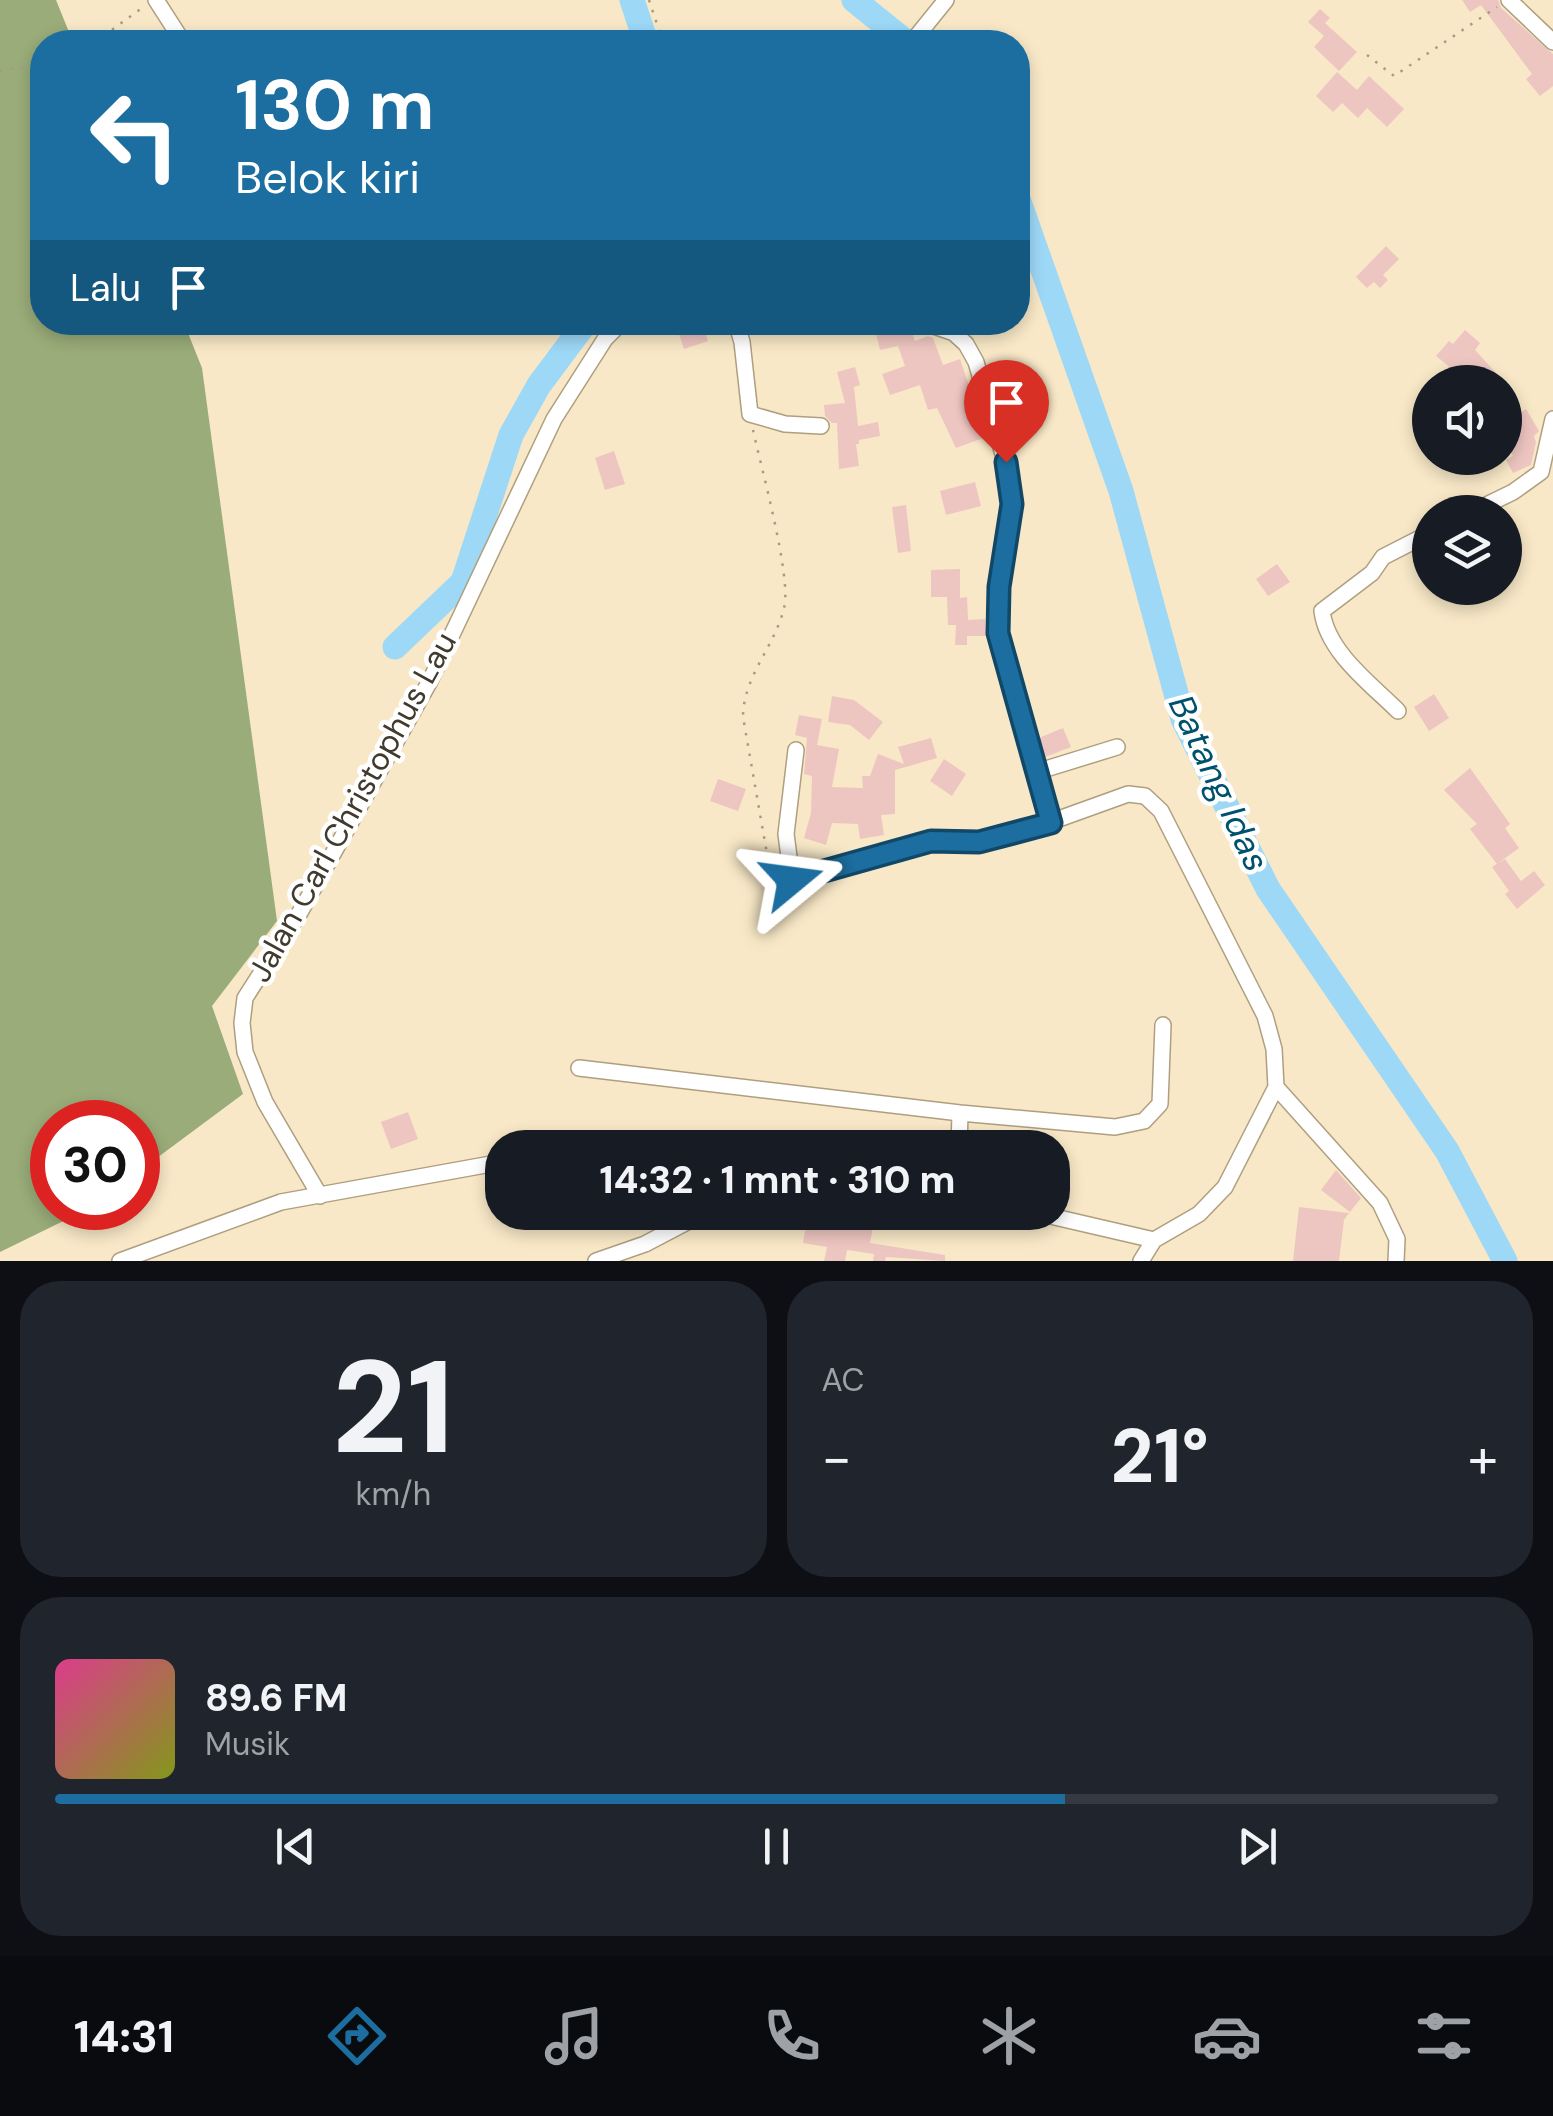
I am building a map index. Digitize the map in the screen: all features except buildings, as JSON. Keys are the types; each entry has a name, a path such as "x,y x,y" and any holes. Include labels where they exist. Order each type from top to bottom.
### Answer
{"street":[{"path":"1507,0 1553,42"},
{"path":"152,3 173,30"},
{"path":"922,30 942,5"},
{"name":"Jalan Carl Christophus Lau","path":"320,1196 265,1102 245,1052 242,1023 246,998 299,914 430,681 554,418 609,335"},
{"path":"740,335 750,414 784,424 821,426"},
{"path":"956,335 976,362 1006,462 1012,504 999,587 998,633 1051,823"},
{"path":"1507,495 1541,472 1553,419"},
{"path":"1398,712 1348,662 1323,620 1322,611 1372,574 1383,557 1412,541"},
{"path":"1036,772 1118,747"},
{"path":"796,750 786,834 792,880 931,841 979,842 1051,823 1128,794 1145,796 1160,811 1266,1016 1274,1049 1276,1087 1225,1187 1198,1214 1154,1240 1142,1261"},
{"path":"579,1068 960,1114 1115,1127 1144,1121 1160,1104 1163,1025"},
{"path":"1276,1087 1380,1203 1396,1239 1396,1261"},
{"path":"959,1130 960,1114"},
{"path":"120,1261 281,1202 485,1165"},
{"path":"1070,1221 1154,1240"},
{"path":"596,1261 645,1253 679,1230"}],"path":[{"path":"649,0 659,30"},
{"path":"1368,55 1394,76 1507,0"},
{"path":"113,30 152,3"},
{"path":"0,71 30,66"},
{"path":"750,414 786,598 768,649 746,692 743,717 770,871 778,882 792,880"}],"green space":[{"path":"0,0 56,0 68,30 30,30 30,335 189,335 202,368 277,921 212,1006 243,1094 160,1156 160,1100 30,1100 30,1230 45,1230 0,1252"}],"waterway":[{"path":"632,0 642,30"},
{"name":"Batang Idas","path":"854,0 891,30"},
{"name":"Batang Idas","path":"1030,233 1121,491 1183,719 1268,889 1447,1151 1505,1261"},
{"path":"395,647 463,582 511,435 539,385 576,335"}],"route":[{"path":"792,880 931,841 979,842 1051,823 998,633 999,587 1012,504 1006,462"}]}
